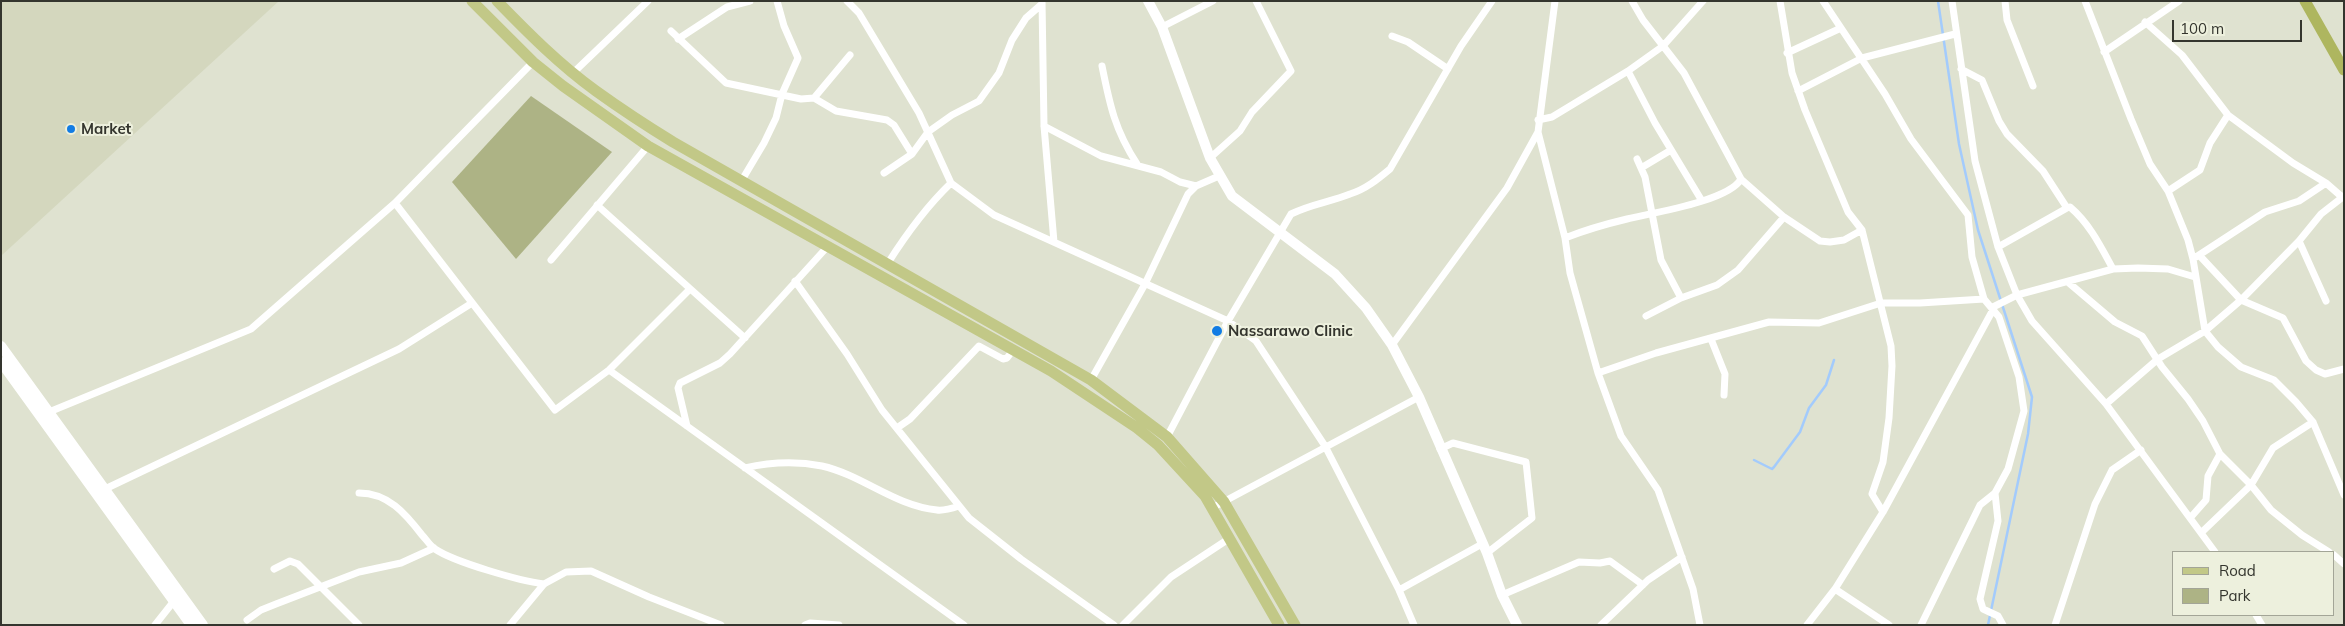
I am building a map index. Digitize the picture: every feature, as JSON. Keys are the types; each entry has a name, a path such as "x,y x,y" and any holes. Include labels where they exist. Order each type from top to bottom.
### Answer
{"highway":[{"path":"2305,1 2344,70"}],"main road":[{"path":"472,1 534,62 584,103 648,146 1013,350 1084,391 1137,428 1158,445 1204,496 1279,625"},
{"path":"497,1 545,49 573,73 630,115 673,142 1091,380 1167,437 1224,502 1295,625"},
{"path":"1148,1 1162,26 1210,158 1232,196 1335,274 1366,308 1392,345 1419,397 1485,548 1502,595 1517,625"},
{"path":"1,346 203,625"},
{"path":"1,362 191,625"}],"street":[{"path":"573,73 648,1"},
{"path":"720,1 727,8"},
{"path":"678,39 727,8 750,1"},
{"path":"742,180 776,118 782,94 798,58 784,26 778,1"},
{"path":"847,1 859,13 919,113 952,183 994,215 1228,321 1256,341 1325,446 1399,590 1414,625"},
{"path":"1162,26 1213,1"},
{"path":"1210,158 1240,131 1252,112 1291,72 1256,1"},
{"path":"1167,437 1228,321 1291,214 1309,205 1351,194 1374,182 1390,169 1461,46 1492,1"},
{"path":"1555,1 1538,120 1538,132 1565,238 1570,273 1598,373 1621,436 1658,490 1693,589 1700,625"},
{"path":"1632,1 1684,73 1741,179 1784,217 1820,241 1844,240 1862,230"},
{"path":"1538,120 1552,117 1628,71 1663,46 1703,1"},
{"path":"1780,1 1784,12 1787,53 1798,91 1848,212 1862,230 1891,346 1892,366 1883,462 1872,494 1883,512"},
{"path":"1823,1 1862,58 1911,139 1968,215 1972,258 1984,298 1999,317 2019,377 2024,411 2008,469 1995,493 1980,505 1921,625"},
{"path":"1952,1 1952,35 1961,69 1975,161 1998,247 2017,295 2032,321 2106,404 2214,551"},
{"path":"2005,1 2007,20 2033,86"},
{"path":"2085,1 2150,164 2168,191 2196,257 2241,300 2283,318 2306,361 2316,370 2325,374 2344,369"},
{"path":"2104,52 2178,1"},
{"path":"884,173 912,154 928,132 952,115 979,101 999,73 1012,40 1026,18 1042,2"},
{"path":"1042,2 1044,126 1054,242"},
{"path":"2106,404 2158,359 2205,330 2241,300 2299,241 2321,214 2343,197 2228,115 2182,55 2145,22"},
{"path":"1787,53 1841,28"},
{"path":"671,31 726,83 801,99 814,98 836,111 886,120 894,125 912,154"},
{"path":"1798,91 1862,58 1952,35"},
{"path":"1392,36 1408,42 1448,69"},
{"path":"814,98 850,55"},
{"path":"49,412 251,330 395,203 534,62"},
{"path":"1102,66 1111,108 1122,141 1137,164"},
{"path":"1961,69 1982,80 1999,121 2007,134 2043,171 2067,208"},
{"path":"1628,71 1671,150 1702,201"},
{"path":"2168,191 2200,170 2210,143 2228,115"},
{"path":"1044,126 1101,156 1137,164 1161,172 1180,182 1196,186"},
{"path":"1392,345 1508,188 1538,132"},
{"path":"552,260 648,146"},
{"path":"1641,168 1671,150"},
{"path":"1637,159 1645,177 1662,260 1681,298"},
{"path":"1091,380 1145,284 1188,194 1196,186 1219,176"},
{"path":"1565,238 1619,221 1678,209 1702,201 1735,186 1741,179"},
{"path":"888,263 909,230 932,202 952,183"},
{"path":"2196,257 2265,212 2299,201 2326,184"},
{"path":"395,203 556,410 609,370 690,289"},
{"path":"597,205 744,338"},
{"path":"1998,247 2070,207 2093,233 2113,270"},
{"path":"1646,316 1681,298 1717,285 1738,270 1784,217"},
{"path":"2299,241 2326,301"},
{"path":"687,426 678,388 680,383 720,363 828,246"},
{"path":"2196,257 2195,277 2205,330 2218,347 2242,367 2274,380 2312,422 2344,495"},
{"path":"1807,625 1835,589 1883,512 1993,308 2017,295 2113,270 2138,268 2168,269 2195,277"},
{"path":"795,281 847,354 882,410 959,506 982,530 1114,625"},
{"path":"2069,283 2116,322 2142,336 2203,421 2220,454 2271,510 2302,535 2327,551"},
{"path":"1598,373 1656,353 1769,322 1819,323 1881,304 1984,298"},
{"path":"105,489 398,349 472,302"},
{"path":"1711,339 1725,374 1724,395"},
{"path":"897,428 910,419 979,346 1004,359 1013,350"},
{"path":"609,370 964,625"},
{"path":"1212,508 1419,397"},
{"path":"2202,532 2250,485 2273,448 2312,422"},
{"path":"1399,590 1485,548 1532,518 1526,462 1453,443 1440,448"},
{"path":"2055,625 2095,504 2112,470 2141,450"},
{"path":"2191,517 2206,500 2208,476 2220,454"},
{"path":"745,468 767,463 794,462 823,466 914,505 938,511 959,506"},
{"path":"359,493 372,493 394,503 434,548 446,555 522,582 544,584"},
{"path":"1995,493 1998,521 1980,599 1983,609 1998,616 2003,625"},
{"path":"1122,625 1171,576 1230,538"},
{"path":"247,620 261,610 359,572 401,563 434,548"},
{"path":"1601,625 1643,585 1682,558"},
{"path":"2335,558 2344,564"},
{"path":"274,569 290,561 298,564 360,625"},
{"path":"1502,595 1579,562 1600,563 1610,561 1643,585"},
{"path":"510,625 544,584 566,572 591,571 649,598 721,625"},
{"path":"1835,589 1889,625"},
{"path":"155,625 174,601"},
{"path":"805,625 810,623 839,625"}],"shaded area":[{"name":"Market","path":"1,1 279,1 1,256"}],"green space":[{"path":"531,96 612,152 516,259 452,182"}],"waterway":[{"path":"1938,1 1959,144 1978,230 2032,397 2028,434 1988,625"},
{"path":"1754,460 1772,469 1774,467 1800,432 1809,408 1826,385 1834,360"}],"place":[{"name":"Market","path":"71,129"},
{"name":"Nassarawo Clinic","path":"1217,331"}]}
